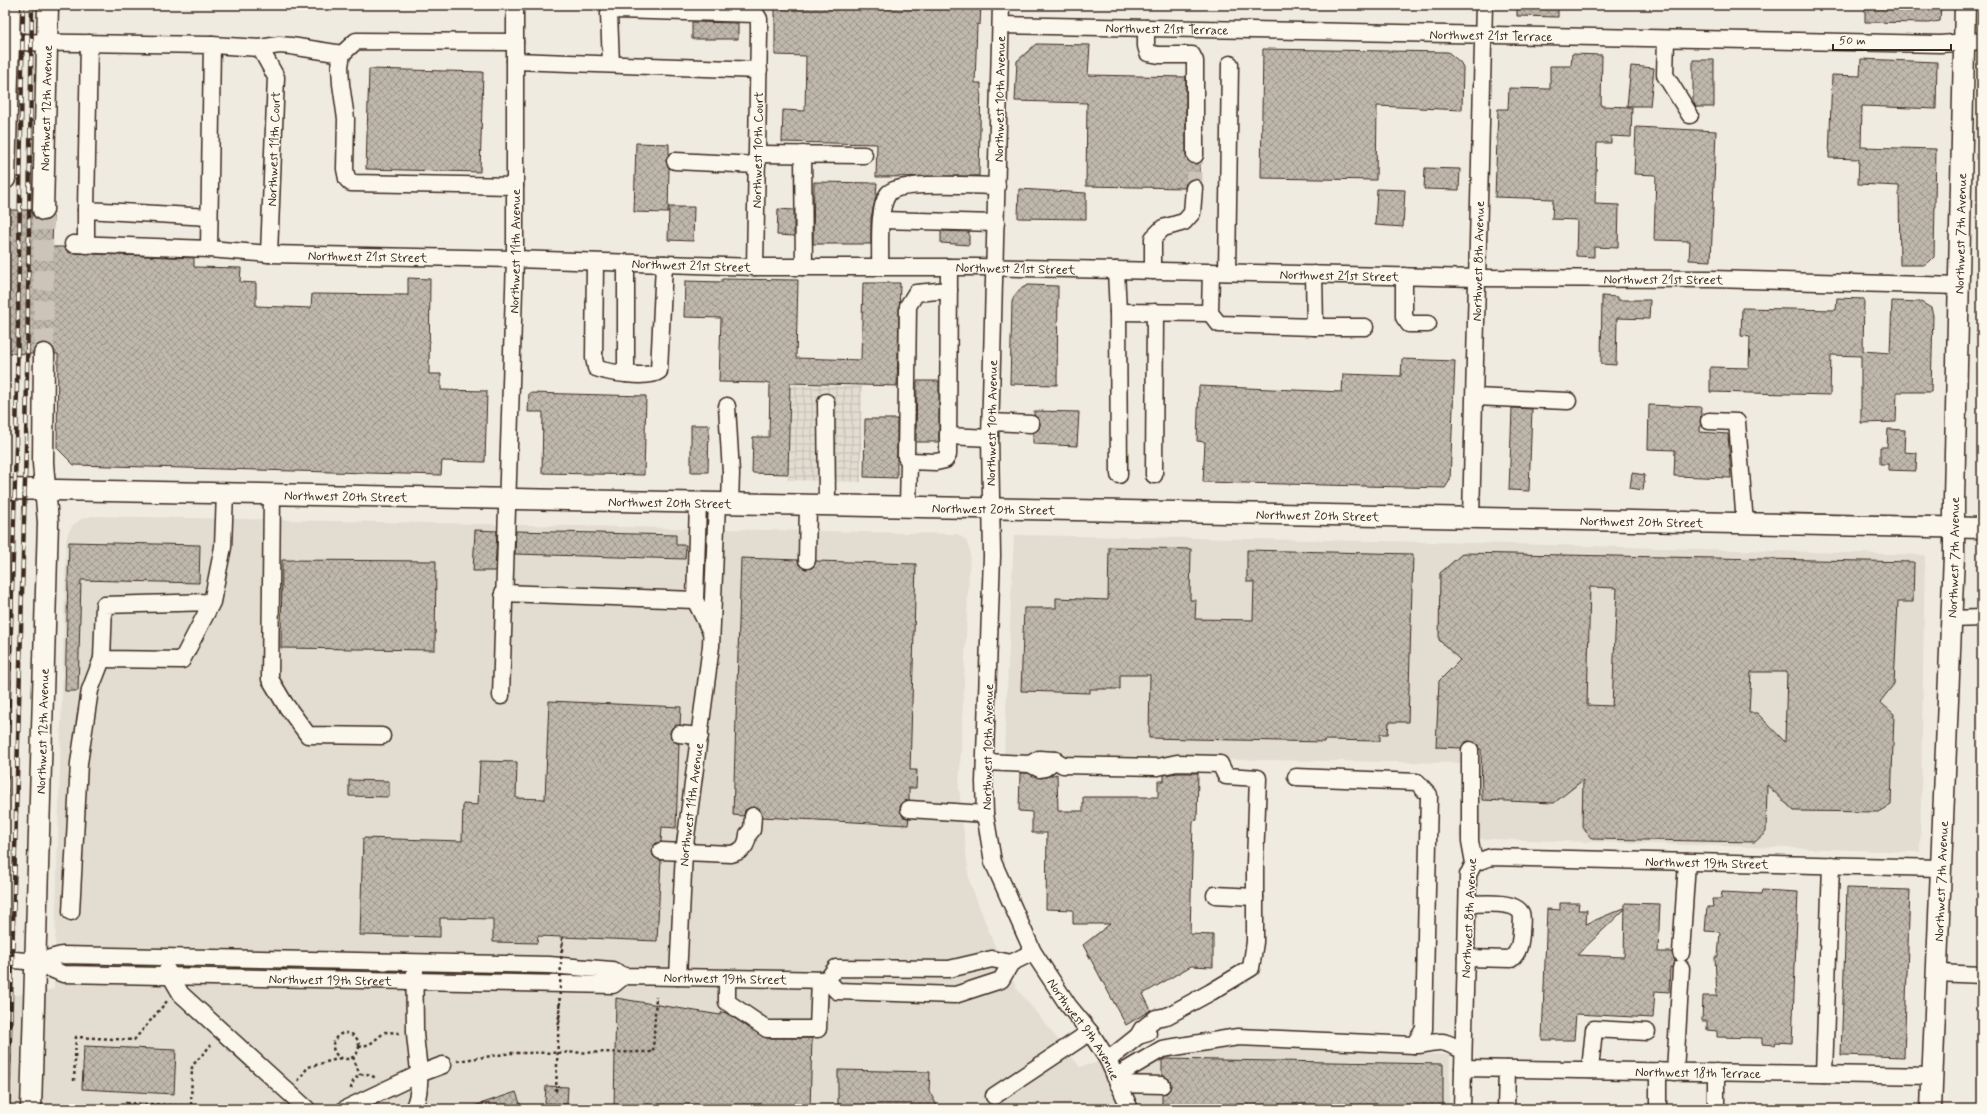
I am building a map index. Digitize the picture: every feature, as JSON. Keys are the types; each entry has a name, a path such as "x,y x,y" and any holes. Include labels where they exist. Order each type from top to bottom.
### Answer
{"main road":[{"name":"Northwest 12th Avenue","path":"43,210 48,5"},
{"name":"Northwest 7th Avenue","path":"1931,1109 1952,619 1959,286 1973,42 1965,5"},
{"path":"5,179 8,7"},
{"name":"Northwest 12th Avenue","path":"30,1109 48,522 43,462 44,354"},
{"name":"Northwest 20th Street","path":"5,489 1982,528"}],"street":[{"name":"Northwest 11th Avenue","path":"501,696 503,593 509,498 515,259 515,5"},
{"name":"Northwest 10th Avenue","path":"1001,5 990,438 992,556 985,762 985,814 993,862 1033,952"},
{"name":"Northwest 8th Avenue","path":"1471,518 1484,5"},
{"name":"Northwest 10th Court","path":"610,64 609,13 616,10 756,14 759,19 759,70 755,267"},
{"name":"Northwest 21st Terrace","path":"1000,25 1940,44 1973,42"},
{"path":"1146,28 1146,46 1148,53 1159,55 1192,55 1195,61 1195,155"},
{"path":"1666,38 1665,75 1690,115"},
{"path":"515,42 356,41 342,54 341,84 346,119 347,179 351,183 515,186"},
{"path":"8,42 212,45 260,48 279,45 342,54"},
{"path":"89,44 86,210 209,217"},
{"path":"208,249 212,45"},
{"name":"Northwest 11th Court","path":"260,48 276,77 269,254"},
{"path":"515,61 759,70"},
{"path":"1227,272 1230,64"},
{"path":"803,154 804,267"},
{"path":"674,161 757,159 803,154 864,155"},
{"path":"880,267 882,210 888,194 893,190 911,185 997,186"},
{"path":"1153,270 1153,238 1162,228 1184,222 1192,213 1194,188"},
{"name":"Northwest 21st Street","path":"86,210 79,245 208,249 269,254 515,259 755,267 994,267 1478,278 1712,279 1959,286"},
{"path":"881,220 996,223"},
{"path":"595,262 594,358 596,368 608,373 626,374 655,374 660,371 664,264"},
{"path":"626,263 626,374"},
{"path":"909,461 936,462 945,460 948,455 949,267"},
{"path":"1116,270 1118,312 1119,475"},
{"path":"1211,272 1210,313 1220,324 1365,328"},
{"path":"1314,274 1316,327"},
{"path":"1404,276 1404,317 1409,324 1428,324"},
{"path":"908,507 909,461 906,457 908,306 916,293 949,290"},
{"path":"1118,312 1210,313"},
{"path":"1154,312 1154,475"},
{"path":"1475,397 1568,401"},
{"path":"806,560 817,505 826,402"},
{"path":"711,632 695,600 715,503 731,473 727,406"},
{"path":"1709,421 1737,422 1745,524"},
{"path":"991,422 1031,424"},
{"path":"948,436 990,438"},
{"path":"102,660 182,660 212,602 223,547 225,493"},
{"path":"272,494 270,678 285,704 308,735 382,736"},
{"name":"Northwest 11th Avenue","path":"678,977 684,852 700,736 714,611 715,503"},
{"path":"503,593 695,600"},
{"path":"71,912 79,764 90,690 102,660 104,605 212,602"},
{"path":"1952,619 1982,618"},
{"path":"679,734 700,736"},
{"name":"Northwest 8th Avenue","path":"1462,1109 1463,1068 1458,1048 1466,958 1468,875 1474,863 1469,825 1470,750"},
{"path":"985,762 1030,764 1040,769 1045,768 1055,760 1063,765 1158,767 1177,763 1220,764 1226,776 1258,778 1255,942 1251,968 1167,1016 1164,1023 1147,1034 1138,1036 1108,1060"},
{"path":"1296,777 1417,782 1429,795 1424,1029 1417,1045"},
{"path":"909,809 985,814"},
{"path":"661,851 731,854 738,852 743,849 747,843 748,834 752,830 748,816"},
{"name":"Northwest 19th Street","path":"1474,863 1491,857 1941,868"},
{"path":"1675,1072 1687,862"},
{"path":"1824,1074 1831,865"},
{"path":"1215,895 1255,897"},
{"path":"1466,958 1512,959 1518,954 1522,914 1518,908 1504,904 1468,904"},
{"path":"824,980 837,991 955,995 1001,980 1011,963 1033,952"},
{"name":"Northwest 9th Avenue","path":"1033,952 1068,1005 1090,1032 1108,1060 1130,1109"},
{"name":"Northwest 19th Street","path":"35,962 62,955 562,965 612,970 624,976 824,980"},
{"path":"162,956 170,977 181,994 307,1109"},
{"name":"Northwest 19th Street","path":"5,958 35,962 63,974 613,985 624,976"},
{"path":"727,978 727,1002 767,1029 818,1029 824,980 836,968 949,969 992,959 1011,963"},
{"path":"413,1109 416,1101 419,1074 415,1034 415,962"},
{"path":"1937,973 1982,975"},
{"path":"1590,1070 1594,1029 1647,1032"},
{"path":"994,1096 1090,1032"},
{"path":"1117,1080 1162,1049 1238,1037 1417,1045 1426,1042 1443,1042 1458,1048"},
{"path":"348,1102 443,1065"},
{"name":"Northwest 18th Terrace","path":"1463,1068 1932,1076"},
{"path":"1506,1109 1507,1069"},
{"path":"1658,1071 1658,1109"},
{"path":"1716,1072 1716,1109"},
{"path":"1117,1080 1162,1085"}],"path":[{"path":"557,1091 562,937 562,958"},
{"path":"559,1029 561,990"},
{"path":"443,1065 465,1059 512,1053 654,1052 656,996"},
{"path":"74,1081 76,1037 134,1040 171,997"},
{"path":"359,1047 370,1044 385,1032 406,1034"},
{"path":"341,1058 334,1053 333,1049 334,1041 339,1034 343,1033 351,1034 358,1039 359,1047 353,1057"},
{"path":"126,1109 126,1103 191,1106 192,1066 212,1045"},
{"path":"296,1085 308,1067 341,1058 353,1057"},
{"path":"353,1057 360,1075"},
{"path":"348,1102 351,1085 356,1076 372,1075 378,1083"}],"shaded area":[{"path":"790,385 862,386 861,482 788,480"},
{"path":"92,516 957,534 966,540 970,551 959,788 969,880 993,942 1018,990 1080,1067 1167,1044 1450,1055 1449,1109 5,1109 5,997 54,989 66,542 68,533 73,525 81,519"},
{"path":"1014,535 1433,542 1925,555 1920,852 1459,838 1463,763 1004,756"}],"building":[{"path":"775,5 981,5 980,25 977,24 975,83 981,83 979,176 876,177 877,144 782,142 783,110 805,111 806,56 775,55"},
{"path":"1517,5 1558,5 1558,17 1517,16"},
{"path":"1865,5 1941,5 1940,21 1928,23 1865,22"},
{"path":"692,22 738,23 738,39 692,39"},
{"path":"1036,44 1090,45 1088,75 1186,77 1186,155 1191,163 1200,163 1200,180 1190,180 1184,188 1086,186 1087,103 1015,101 1017,61"},
{"path":"1263,49 1448,52 1460,62 1463,67 1462,110 1377,106 1376,180 1261,178"},
{"path":"1572,54 1602,55 1601,106 1632,107 1631,137 1611,136 1611,143 1597,143 1595,204 1619,205 1618,248 1594,247 1594,257 1576,256 1577,220 1552,219 1553,199 1495,197 1498,109 1508,109 1509,88 1550,89 1550,66 1571,66"},
{"path":"1861,59 1937,62 1936,109 1862,106 1861,147 1936,149 1934,257 1926,265 1900,265 1899,186 1858,184 1859,159 1829,158 1832,75 1860,76"},
{"path":"1693,60 1714,60 1714,107 1696,107 1693,102"},
{"path":"1631,66 1654,68 1650,106 1627,106"},
{"path":"369,69 483,72 480,172 366,169"},
{"path":"1636,127 1716,131 1711,261 1689,260 1690,241 1654,240 1656,175 1634,174"},
{"path":"636,143 669,144 669,154 666,161 669,168 668,213 634,212"},
{"path":"1425,168 1460,169 1459,190 1424,189"},
{"path":"814,182 877,183 876,196 871,218 871,244 813,244"},
{"path":"1019,189 1086,193 1086,219 1018,218"},
{"path":"1377,189 1405,190 1403,227 1375,225"},
{"path":"669,207 694,207 693,241 668,240"},
{"path":"778,209 794,210 794,236 777,235"},
{"path":"5,210 32,210 33,216 42,221 48,220 53,216 52,247 64,247 68,252 72,253 194,258 194,267 241,268 240,282 256,283 256,306 311,308 312,294 408,295 408,278 430,279 429,374 441,374 441,390 487,391 485,462 442,461 441,475 74,465 57,448 58,354 55,354 50,344 44,343 38,344 33,354 5,353"},
{"path":"941,231 969,232 969,245 941,243"},
{"path":"722,279 798,280 796,358 861,360 863,283 900,283 897,386 790,383 788,474 752,473 753,437 769,437 770,383 719,382 721,318 684,317 685,281 722,282"},
{"path":"1028,285 1058,286 1057,385 1010,384 1012,302 1014,296 1020,289"},
{"path":"1602,296 1618,297 1618,300 1650,300 1649,319 1617,318 1616,365 1601,364"},
{"path":"1837,298 1864,299 1863,351 1890,353 1892,301 1921,302 1931,308 1933,315 1931,392 1897,392 1896,422 1861,423 1861,356 1831,355 1830,395 1710,392 1710,367 1749,368 1750,337 1741,336 1742,308 1836,310"},
{"path":"1402,359 1455,361 1450,480 1445,488 1203,482 1205,442 1197,441 1199,386 1342,392 1343,374 1401,376"},
{"path":"917,381 939,381 939,442 916,442"},
{"path":"529,393 646,396 644,475 542,473 543,412 528,412"},
{"path":"1649,405 1701,407 1700,432 1728,434 1731,478 1674,476 1675,450 1648,449"},
{"path":"1512,408 1532,409 1529,491 1509,490"},
{"path":"1034,411 1079,412 1077,446 1033,444 1033,433 1039,429 1040,424 1039,419 1034,415"},
{"path":"865,419 897,419 897,478 864,477"},
{"path":"691,425 709,425 708,472 691,472"},
{"path":"1888,429 1905,430 1904,452 1917,453 1916,471 1888,470 1888,464 1880,464 1880,447 1887,447"},
{"path":"1632,473 1645,475 1643,490 1630,488"},
{"path":"475,530 497,531 495,571 473,571"},
{"path":"516,531 676,535 676,545 686,545 685,559 515,554"},
{"path":"69,542 200,545 199,583 81,580 78,691 65,691"},
{"path":"1109,547 1191,549 1190,600 1196,600 1195,619 1253,620 1254,582 1247,582 1247,550 1413,554 1408,722 1389,722 1388,734 1380,734 1380,741 1324,740 1324,742 1149,738 1150,675 1120,675 1120,689 1090,689 1090,693 1021,691 1024,608 1056,608 1056,598 1108,600"},
{"path":"1463,553 1914,562 1913,602 1898,602 1894,684 1880,702 1894,714 1891,805 1879,812 1794,811 1767,785 1766,832 1755,842 1592,839 1582,827 1583,780 1554,803 1482,800 1481,749 1479,749 1478,745 1470,741 1465,742 1461,748 1436,747 1439,681 1460,660 1439,640 1440,573","holes":["1590,587 1617,588 1612,706 1587,705","1751,672 1787,672 1785,742 1757,713 1749,713"]},
{"path":"741,558 798,560 799,565 806,569 812,568 816,561 916,564 910,770 917,770 916,788 909,788 909,800 901,803 900,809 903,817 909,818 908,825 762,817 759,808 753,807 745,810 744,816 733,815"},
{"path":"282,560 436,561 435,650 281,648"},
{"path":"549,701 681,707 680,725 672,728 670,733 673,741 679,744 676,828 662,827 661,842 656,843 652,850 653,856 661,860 657,941 538,936 537,943 493,942 493,919 440,918 440,937 360,935 363,838 462,841 463,804 478,805 480,761 517,762 516,798 545,799"},
{"path":"1020,773 1028,773 1041,778 1057,774 1058,811 1083,811 1083,797 1158,797 1158,781 1164,781 1164,775 1198,773 1197,820 1193,821 1190,934 1213,935 1213,967 1191,966 1143,994 1151,1010 1126,1025 1083,945 1110,924 1073,924 1073,910 1046,909 1047,833 1032,833 1032,812 1019,811"},
{"path":"349,780 389,781 389,797 349,796"},
{"path":"1847,888 1910,890 1904,1057 1841,1055"},
{"path":"1762,890 1798,892 1792,1043 1776,1042 1775,1045 1762,1044 1762,1038 1717,1037 1717,1031 1707,1030 1707,1021 1702,1021 1703,996 1717,996 1715,957 1718,957 1720,932 1705,931 1707,907 1713,907 1712,899 1721,899 1722,892 1761,894"},
{"path":"1560,903 1579,903 1578,910 1587,910 1586,924 1624,908 1625,909 1625,903 1660,904 1658,952 1672,952 1675,961 1672,968 1670,967 1669,992 1655,991 1653,1018 1576,1014 1574,1040 1542,1040 1547,909 1560,910","holes":["1625,909 1624,957 1577,955"]},
{"path":"616,998 720,1015 722,1012 726,1013 767,1038 812,1038 810,1109 614,1109"},
{"path":"84,1046 176,1050 174,1094 82,1089"},
{"path":"1162,1060 1443,1064 1443,1109 1162,1109 1162,1094 1167,1093 1171,1086 1170,1080 1162,1076"},
{"path":"838,1070 930,1072 929,1091 939,1109 838,1109"},
{"path":"546,1086 568,1087 567,1104 545,1103"},
{"path":"516,1092 522,1109 471,1109 471,1107"}],"tunnel":[{"path":"1194,188 1195,155"},
{"path":"43,210 44,354"}],"railway":[{"path":"5,842 16,445 23,5"},
{"path":"8,1109 26,445 32,5"}]}
